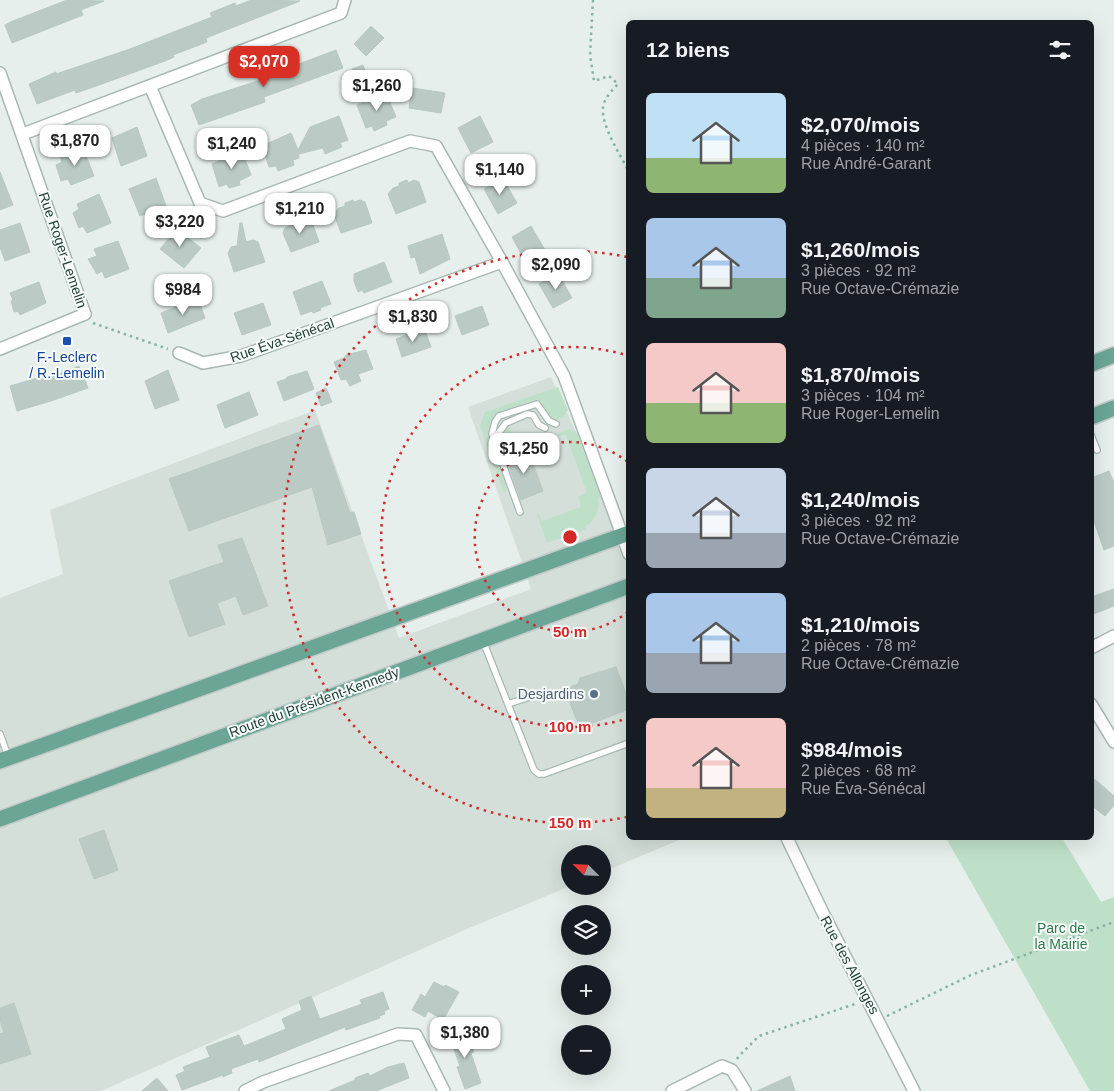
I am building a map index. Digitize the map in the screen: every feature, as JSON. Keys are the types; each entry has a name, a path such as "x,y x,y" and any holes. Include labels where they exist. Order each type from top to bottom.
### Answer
{"main road":[{"path":"1094,363 1114,355"},
{"path":"1094,416 1114,408"},
{"path":"4,760 626,535"},
{"name":"Route du Président-Kennedy","path":"0,819 626,587"}],"street":[{"path":"23,134 341,13 345,0"},
{"name":"Rue Roger-Lemelin","path":"0,73 23,134 85,317"},
{"path":"150,86 200,203 223,211 410,140 436,146 564,376 626,535"},
{"name":"Rue Éva-Sénécal","path":"179,353 202,363 240,356 502,262"},
{"path":"0,349 85,317"},
{"path":"1094,646 1114,636"},
{"path":"1094,709 1114,742"},
{"name":"Rue des Allonges","path":"788,840 914,1091"},
{"path":"245,1091 263,1082 398,1034 416,1035 444,1091"},
{"path":"672,1091 722,1066 732,1070 744,1089"}],"lane":[{"path":"520,512 494,439 493,428 499,416 534,404 540,406 549,422 556,424"},
{"path":"494,439 506,423 527,414 533,415 539,425 545,428"},
{"path":"1094,442 1097,450"},
{"path":"482,640 534,770 539,774 544,774 626,744"},
{"path":"508,704 539,694"},
{"path":"0,734 4,760"}],"path":[{"path":"593,0 590,55 594,81 609,76 618,84 603,105 604,122 626,166"},
{"path":"85,317 179,353"},
{"path":"878,1020 971,975 1114,922"},
{"path":"732,1070 739,1056 759,1036 868,1000"}],"shaded area":[{"path":"551,377 626,541 626,840 679,840 611,869 611,845 561,845 561,890 467,929 101,1091 0,1091 0,598 63,574 50,510 315,410 399,638 531,589 468,407"}],"green space":[{"path":"558,387 568,410 564,417 553,421 537,399 497,413 494,416 488,432 506,487 504,493 480,426 485,412"},
{"path":"509,425 513,435 505,438 506,441 501,443 506,458 503,459 499,441"},
{"path":"569,429 578,435 600,496 598,498 598,511 592,521 585,527 586,529 547,543 537,514 542,521 581,507 578,497 587,493 566,435 557,436 559,433"},
{"name":"Parc de la Mairie","path":"947,840 1063,840 1101,902 1114,897 1114,1091 1090,1091"}],"building":[{"path":"67,0 104,1 81,10 83,15 12,43 5,25"},
{"path":"251,0 300,1 206,38 207,42 173,55 174,57 165,61 76,93 75,90 37,104 29,84 56,72 56,74 130,49 212,17 210,13 235,3 236,6"},
{"path":"371,26 384,38 366,56 354,44"},
{"path":"336,50 343,68 264,97 265,102 199,125 191,105 202,99 270,77 270,75"},
{"path":"363,65 368,79 358,83 352,69"},
{"path":"412,88 445,93 441,113 409,108"},
{"path":"386,93 396,117 386,121 387,125 374,131 372,126 366,128 357,105"},
{"path":"339,116 348,140 340,143 342,147 325,154 323,148 299,154 299,158 293,160 294,165 278,171 276,166 269,167 262,146 291,133 298,150 310,127"},
{"path":"480,116 493,142 471,153 458,128"},
{"path":"137,127 147,156 121,166 112,138"},
{"path":"83,148 94,176 71,185 68,179 61,181 56,165 62,162 60,156"},
{"path":"242,151 251,175 239,181 240,185 229,188 227,184 219,187 212,164"},
{"path":"0,172 13,205 0,210"},
{"path":"156,178 166,206 140,216 129,189"},
{"path":"503,179 517,203 498,214 484,189"},
{"path":"407,180 408,183 414,180 419,182 426,202 396,214 388,194 393,188 399,186 399,183"},
{"path":"99,194 111,223 87,233 83,226 79,228 73,213 79,209 77,204"},
{"path":"353,200 354,202 360,200 365,202 372,223 341,233 334,214 339,208 345,206 345,203"},
{"path":"306,219 312,222 319,242 291,252 283,233 285,228 291,225 291,223"},
{"path":"20,223 30,252 5,261 0,247 0,230"},
{"path":"240,223 242,223 246,242 253,240 258,242 265,262 234,272 228,253 231,247 237,246"},
{"path":"531,226 545,250 525,261 512,237"},
{"path":"177,229 201,248 184,268 160,249"},
{"path":"442,234 450,259 420,274 415,257 411,258 408,246"},
{"path":"118,241 129,269 105,278 102,271 97,274 88,259 97,256 94,249"},
{"path":"384,262 392,282 364,293 362,290 358,292 354,281 354,274"},
{"path":"558,273 572,298 553,308 539,284"},
{"path":"322,281 331,304 313,313 312,311 301,315 293,292"},
{"path":"39,282 46,303 20,315 18,311 14,312 10,293"},
{"path":"198,298 205,318 168,333 161,313"},
{"path":"263,303 271,325 242,335 234,313"},
{"path":"482,306 489,325 462,335 455,316"},
{"path":"424,328 431,347 402,357 396,339"},
{"path":"366,350 373,369 358,374 361,381 350,386 346,379 341,380 334,362 344,358 346,355"},
{"path":"79,366 88,388 17,411 10,386 44,376 45,379"},
{"path":"168,370 179,400 155,409 145,381"},
{"path":"307,371 314,389 284,401 277,382"},
{"path":"326,388 332,402 321,406 316,393"},
{"path":"249,392 258,415 225,428 217,405"},
{"path":"319,425 350,513 354,512 361,534 328,545 312,487 189,531 169,479"},
{"path":"528,450 543,491 521,500 506,458"},
{"path":"1109,471 1114,483 1114,546 1104,550 1094,522 1094,477"},
{"path":"242,538 268,606 243,615 236,596 217,603 225,624 189,637 169,581 224,562 218,545"},
{"path":"1114,589 1114,606 1094,614 1094,596"},
{"path":"616,667 626,693 626,710 580,728 570,703 569,691 572,686 578,684 580,678"},
{"path":"1094,779 1114,796 1114,805 1105,816 1094,807"},
{"path":"104,830 118,870 94,879 79,839"},
{"path":"434,982 459,992 443,1020 428,1011 425,1017 412,1010 421,994 425,997"},
{"path":"383,992 389,1009 384,1011 385,1014 379,1016 380,1018 346,1030 345,1027 259,1062 258,1059 231,1069 232,1073 223,1077 223,1075 182,1090 176,1075 185,1071 183,1067 210,1057 206,1047 239,1035 244,1046 286,1029 282,1019 302,1010 299,1001 311,996 320,1019 362,1004 360,1000"},
{"path":"14,1003 31,1054 0,1064 0,1034 4,1033 0,1020 0,1008"},
{"path":"466,1030 474,1052 471,1053 481,1083 465,1089 457,1067 460,1066 449,1036"},
{"path":"404,1063 409,1078 376,1091 329,1091 368,1073 370,1076 388,1067"},
{"path":"790,1076 795,1091 757,1091"},
{"path":"157,1078 168,1091 142,1091"}],"place":[{"name":"F.-Leclerc / R.-Lemelin","path":"67,341"},
{"name":"Desjardins","path":"594,694"}]}
